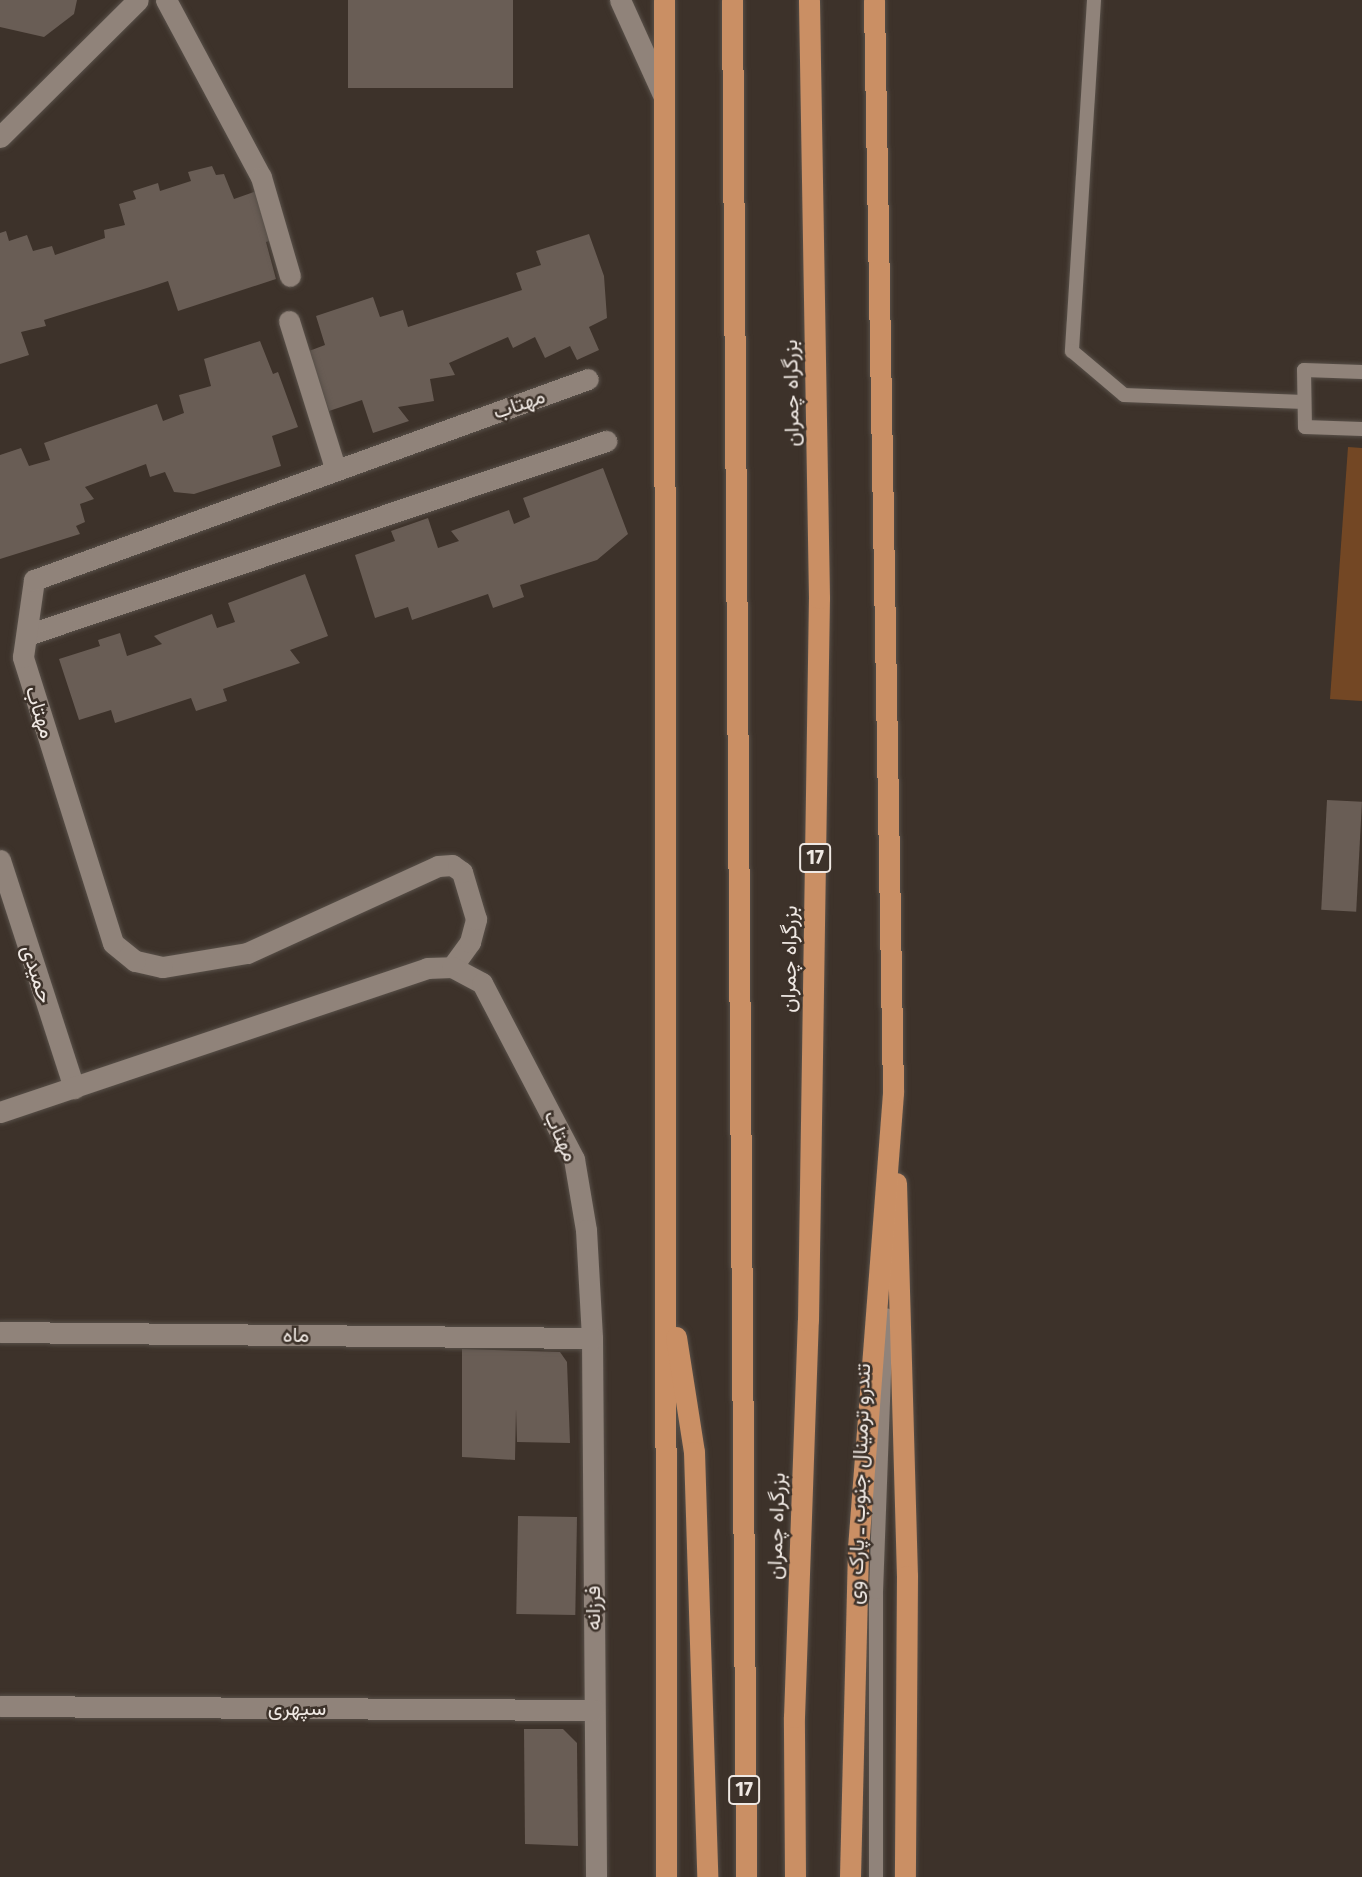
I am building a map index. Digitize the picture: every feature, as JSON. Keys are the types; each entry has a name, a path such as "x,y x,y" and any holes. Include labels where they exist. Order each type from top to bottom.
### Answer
{"highway":[{"path":"664,0 666,1877"},
{"name":"بزرگراه چمران","path":"732,0 741,1704 746,1877"},
{"name":"بزرگراه چمران","path":"795,1877 794,1717 808,1320 819,598 809,0"},
{"path":"874,0 893,1092 908,1576 905,1877"},
{"path":"850,1877 858,1548 893,1092"},
{"path":"665,1272 694,1452 707,1877"}],"street":[{"path":"0,137 138,0"},
{"path":"166,0 261,177 290,276"},
{"path":"620,0 663,95"},
{"path":"289,321 335,468"},
{"name":"مهتاب","path":"588,379 335,468 34,580 23,657 113,943 135,961 162,967 247,953 438,866 452,865 462,872 476,919 470,942 452,967 482,983 574,1159 586,1230 593,1339"},
{"path":"26,635 606,441"},
{"name":"حمیدی","path":"0,860 74,1087"},
{"path":"0,1112 427,968 452,967"},
{"name":"ماه","path":"0,1332 593,1339"},
{"name":"فرزانه","path":"593,1339 596,1877"},
{"name":"سپهری","path":"0,1706 594,1710"}],"lane":[{"path":"1094,0 1072,351 1124,396 1304,402"},
{"path":"1362,372 1304,370 1305,427 1362,429"},
{"name":"تندرو ترمینال جنوب ـ پارک وی","path":"876,1877 876,1592 893,1092"}],"shaded area":[{"path":"1348,447 1362,448 1362,701 1330,699"}],"building":[{"path":"0,0 77,0 74,14 44,37 0,27"},
{"path":"348,0 513,0 513,88 348,88"},
{"path":"212,166 216,175 224,174 234,199 257,191 272,240 266,242 276,279 178,311 168,281 44,320 46,326 21,332 29,355 0,364 0,233 6,231 9,241 27,235 33,251 52,246 55,255 105,238 104,230 125,225 119,204 136,199 133,191 158,183 160,191 191,181 188,172"},
{"path":"589,234 604,276 607,318 589,327 599,350 577,360 570,346 545,358 535,337 513,348 508,337 449,363 455,375 430,379 434,401 398,407 409,421 373,433 362,400 329,411 309,351 325,345 316,316 373,297 380,317 403,310 408,327 522,290 516,273 541,265 536,251"},
{"path":"260,341 273,374 278,372 298,427 272,436 281,466 194,494 174,492 165,472 150,477 146,464 85,487 94,499 80,504 85,522 76,526 80,534 0,559 0,455 21,448 29,466 50,460 44,443 157,404 163,421 184,413 179,395 211,386 204,359"},
{"path":"603,468 628,534 597,560 520,585 524,597 493,608 488,594 412,620 408,607 375,618 355,555 395,541 391,531 428,518 438,548 459,541 451,531 509,510 514,524 530,517 523,498"},
{"path":"305,574 328,636 290,650 300,663 223,689 227,701 196,711 191,698 115,723 111,710 79,720 59,659 100,646 98,640 120,633 127,656 162,644 154,636 212,614 217,628 235,622 228,603"},
{"path":"1327,800 1362,802 1356,912 1321,910"},
{"path":"462,1349 560,1352 567,1362 570,1443 517,1442 516,1409 515,1460 462,1457"},
{"path":"518,1516 577,1517 575,1615 516,1614"},
{"path":"524,1729 563,1729 577,1743 578,1846 525,1844"}]}
